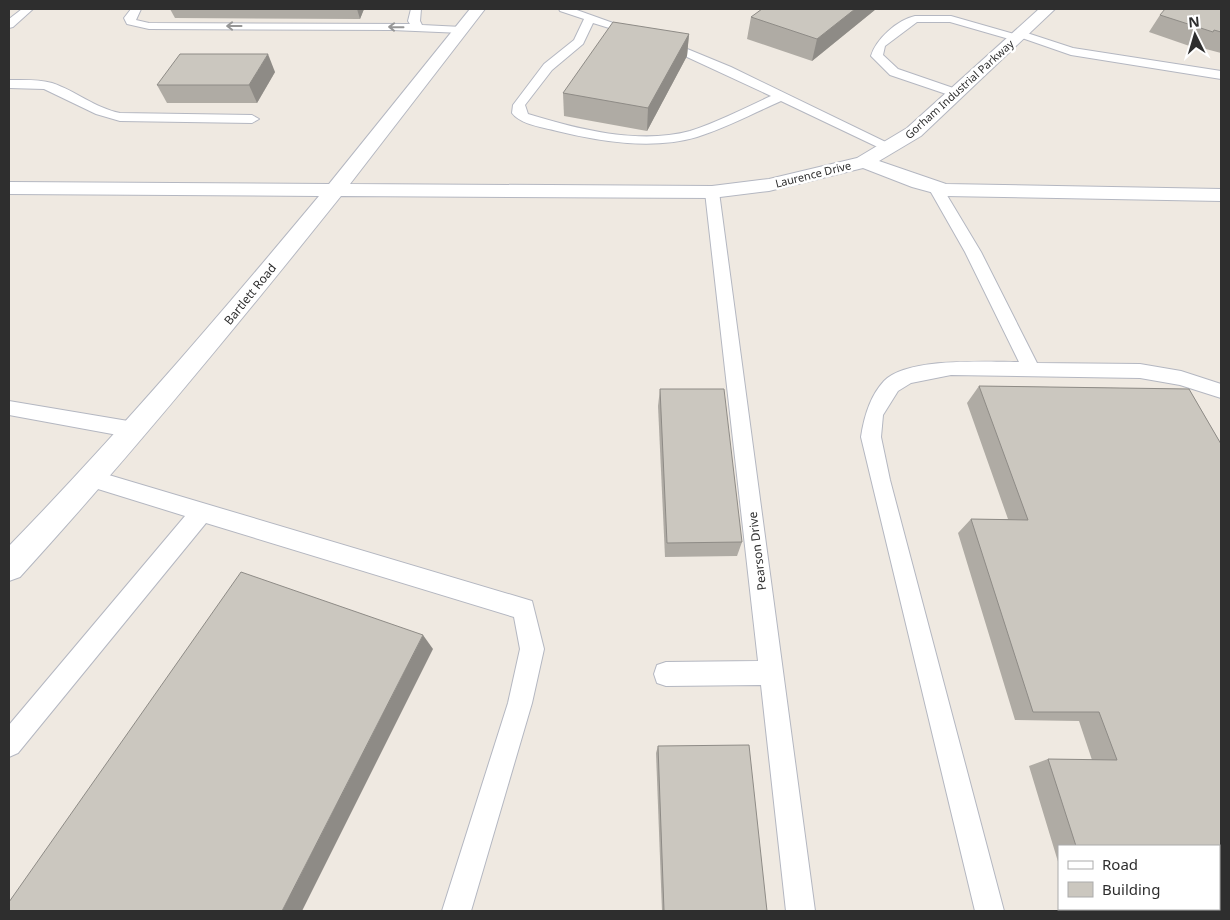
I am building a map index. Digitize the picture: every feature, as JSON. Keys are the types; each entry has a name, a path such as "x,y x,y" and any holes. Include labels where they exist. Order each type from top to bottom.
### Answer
{"street":[{"name":"Bartlett Road","path":"9,567 92,479 134,430 335,190 477,9"},
{"name":"Gorham Industrial Parkway","path":"864,162 891,148 914,132 1048,9"},
{"name":"Laurence Drive","path":"9,188 712,192 769,186 864,162 935,187 970,192 1221,195"}],"lane":[{"path":"9,25 28,9"},
{"path":"416,9 414,21 418,28"},
{"path":"564,9 685,50 891,148"},
{"path":"134,11 130,22 149,26 462,30"},
{"path":"590,18 579,42 548,67 519,105 519,113 523,117 636,139 672,138 693,134 781,96"},
{"path":"955,93 894,72 877,56 880,45 908,22 928,18 963,22 1071,50 1221,75"},
{"path":"9,84 46,85 108,116 131,118 252,119"},
{"path":"935,187 973,252 1031,369"},
{"name":"Pearson Drive","path":"712,192 801,911"},
{"path":"990,911 880,480 872,437 874,414 891,386 906,376 951,368 1140,371 1181,378 1221,391"},
{"path":"9,408 134,430"},
{"path":"92,479 524,609 532,649 520,702 457,911"},
{"path":"9,744 202,512"},
{"path":"666,674 772,673"}],"building":[{"path":"762,9 855,9 817,39 751,17"},
{"path":"1165,9 1221,9 1221,32 1214,30 1213,32 1160,15"},
{"path":"613,22 689,34 648,108 563,93"},
{"path":"180,54 268,54 249,85 157,85"},
{"path":"979,386 1189,389 1221,444 1221,911 1096,910 1220,910 1220,845 1076,845 1048,759 1117,760 1099,712 1033,712 971,519 1028,520"},
{"path":"660,389 724,389 742,542 667,543"},
{"path":"241,572 423,635 282,911 9,911 9,902"},
{"path":"749,745 767,911 664,911 658,746"}]}
